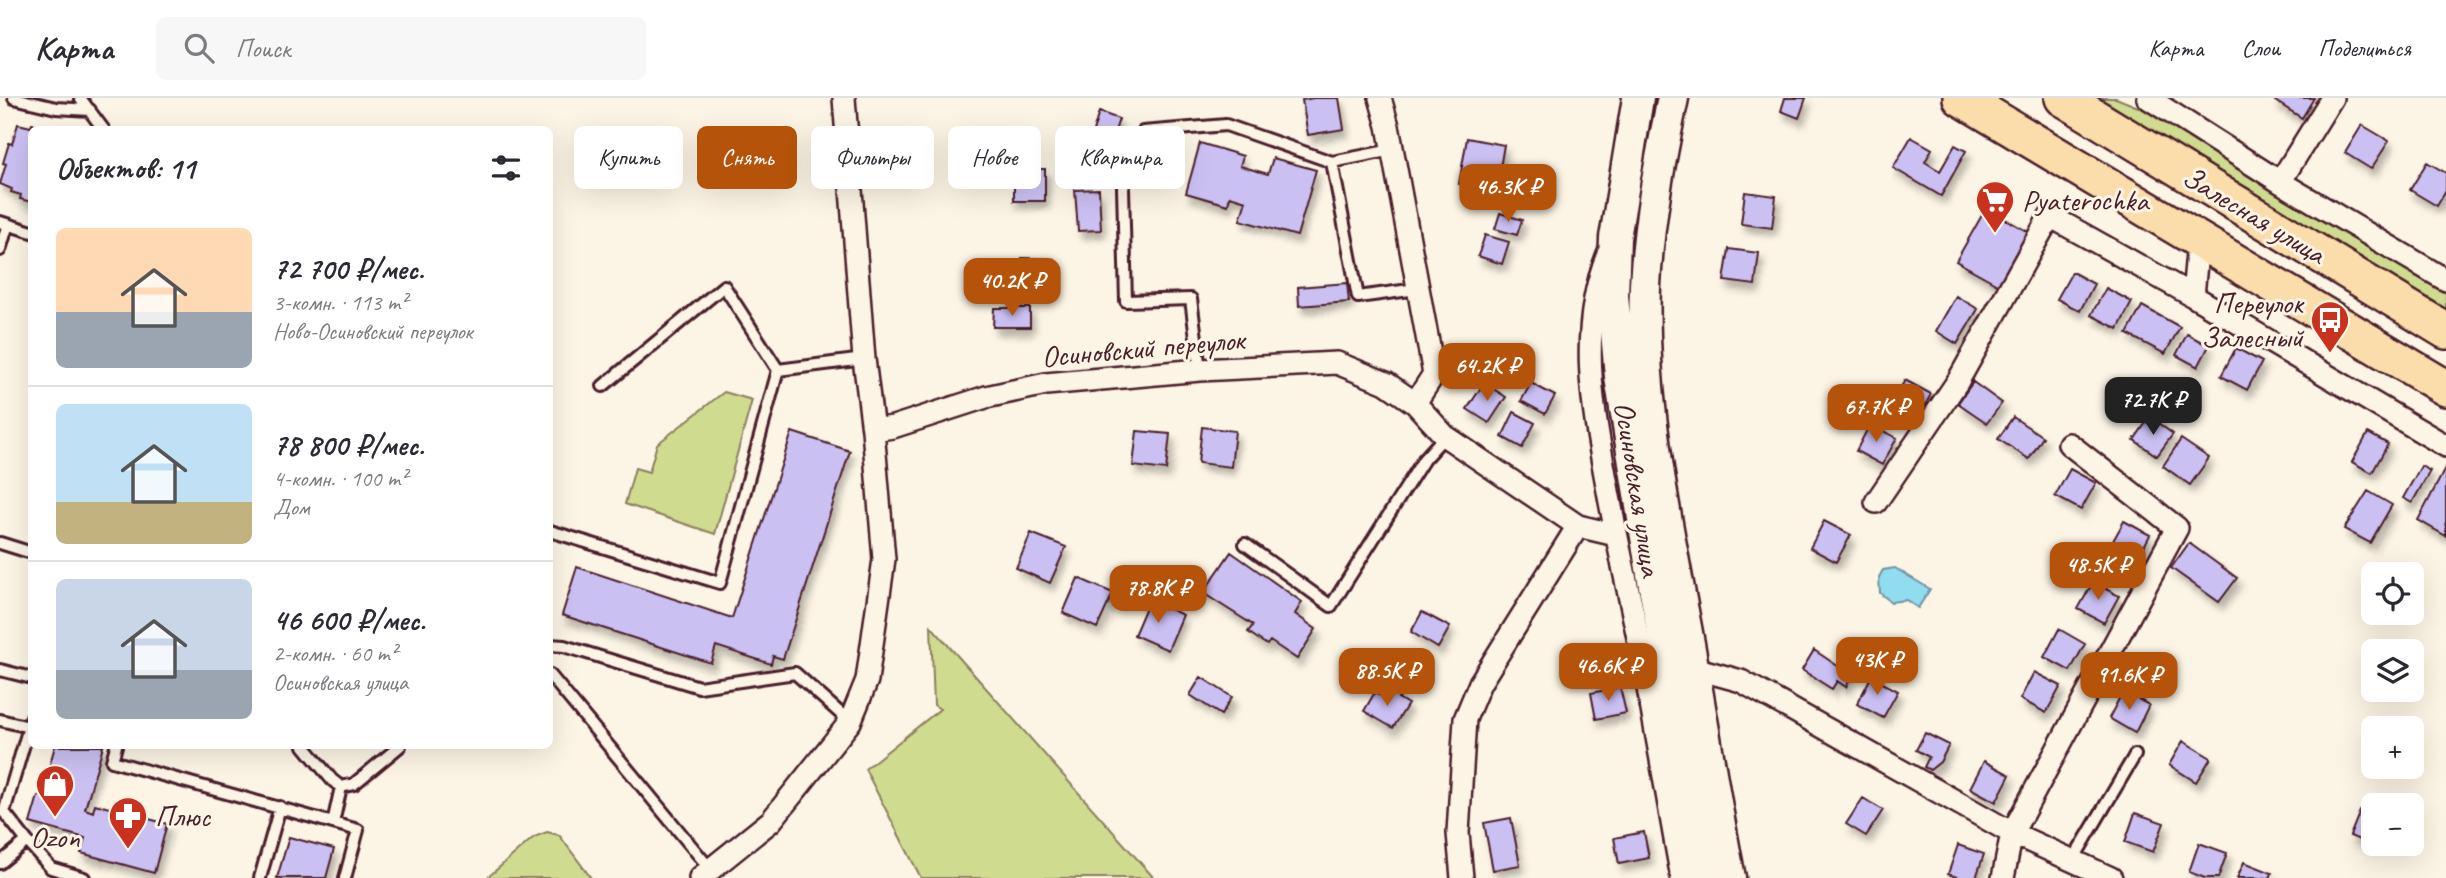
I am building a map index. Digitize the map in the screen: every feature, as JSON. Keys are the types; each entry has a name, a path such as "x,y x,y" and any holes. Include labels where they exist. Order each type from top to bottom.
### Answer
{"main road":[{"name":"Залесная улица","path":"1961,98 2446,388"},
{"name":"Залесная улица","path":"2063,98 2446,331"}],"street":[{"path":"705,874 771,821 850,722 867,680 884,559 864,359 844,98"},
{"path":"1380,98 1434,374 1415,403"},
{"name":"Осиновская улица","path":"1638,98 1615,238 1613,296 1620,377 1653,580 1707,878"},
{"name":"Осиновская улица","path":"1673,98 1649,237 1645,287 1651,416 1663,501 1730,878"},
{"name":"Залесная улица","path":"2148,98 2280,182 2446,280"},
{"path":"2280,182 2332,98"},
{"path":"1877,502 1958,381 2050,216 2193,296 2446,446"},
{"path":"1615,238 1600,273 1593,309 1589,352 1592,405 1682,878"},
{"name":"Залесная улица","path":"2193,296 2198,241"},
{"name":"Осиновский переулок","path":"873,430 893,427 986,397 1046,384 1200,370 1337,363 1386,383 1415,403 1445,436 1578,526 1616,535"},
{"path":"2003,878 2012,832 2177,528 2069,444"},
{"path":"1462,878 1458,833 1465,719 1480,683 1578,526"},
{"path":"1694,668 1741,681 2012,832 2111,878"}],"lane":[{"path":"13,98 56,108 90,110"},
{"path":"80,98 101,126"},
{"path":"1200,370 1191,299 1126,301 1123,188 1143,132 1226,125 1332,162 1392,150"},
{"path":"1332,162 1358,297 1417,289"},
{"path":"0,250 4,223 28,231"},
{"path":"553,532 720,583 778,370 724,286 603,386"},
{"path":"778,370 864,359"},
{"path":"1245,544 1331,606 1424,459 1445,436"},
{"path":"0,544 28,552"},
{"path":"553,645 564,646 699,687 795,673 850,722"},
{"path":"0,670 28,677"},
{"path":"553,679 705,874"},
{"path":"0,720 28,722"},
{"path":"28,729 4,811 51,869 84,878"},
{"path":"115,749 112,761 358,830 345,878"},
{"path":"306,749 341,787"},
{"path":"341,787 354,784 396,749"},
{"path":"2073,860 2135,755"},
{"path":"333,823 341,787"},
{"path":"260,878 280,807"},
{"path":"0,863 27,841"}],"green space":[{"path":"2096,98 2116,98 2153,113 2446,289 2446,309"},
{"path":"724,392 752,400 715,534 625,504 635,468 649,472 657,444"},
{"path":"931,626 1154,878 921,878 865,769 940,709 934,705"},
{"path":"547,832 559,835 591,878 487,878 534,837"}],"water":[{"path":"1895,568 1930,589 1918,608 1906,600 1891,602 1880,593 1879,577 1883,570"}],"building":[{"path":"1339,98 1344,129 1308,135 1302,100"},
{"path":"1785,98 1806,98 1799,118 1781,111"},
{"path":"2277,98 2314,98 2302,118 2275,101"},
{"path":"1099,112 1119,119 1117,126 1095,126"},
{"path":"18,124 28,126 28,201 20,199 21,195 0,184 9,143 12,144"},
{"path":"2362,125 2389,141 2371,169 2345,153"},
{"path":"1911,137 1932,149 1925,162 1940,171 1955,145 1966,151 1941,196 1893,168"},
{"path":"1467,138 1504,145 1496,191 1459,184"},
{"path":"1200,143 1243,156 1240,166 1268,174 1273,158 1316,170 1297,236 1240,220 1246,201 1230,196 1228,205 1186,193"},
{"path":"2427,162 2446,173 2446,191 2437,206 2410,190"},
{"path":"1041,169 1045,169 1045,201 1014,201 1014,189 1041,189"},
{"path":"1099,189 1101,230 1078,231 1075,190"},
{"path":"1745,192 1776,196 1772,228 1741,224"},
{"path":"1986,208 2028,232 1999,285 1956,261"},
{"path":"1500,213 1522,220 1517,235 1495,229"},
{"path":"1485,235 1509,242 1502,264 1478,256"},
{"path":"1729,249 1759,253 1755,285 1724,281"},
{"path":"1022,258 1054,259 1053,290 1022,290"},
{"path":"2072,272 2094,284 2080,311 2057,299"},
{"path":"1347,283 1349,302 1299,306 1298,287"},
{"path":"2106,288 2132,302 2118,329 2091,315"},
{"path":"1956,296 1978,309 1957,344 1936,331"},
{"path":"2142,306 2180,327 2165,354 2127,334"},
{"path":"994,308 1030,308 1030,327 993,327"},
{"path":"2187,334 2209,346 2198,367 2176,355"},
{"path":"2236,348 2262,362 2247,390 2221,376"},
{"path":"1905,380 1931,394 1916,422 1890,407"},
{"path":"1973,382 2002,403 1987,423 1958,403"},
{"path":"1484,383 1506,397 1489,423 1467,409"},
{"path":"1531,383 1555,396 1545,414 1521,401"},
{"path":"1514,412 1535,423 1522,448 1502,437"},
{"path":"2013,417 2043,437 2029,459 1998,439"},
{"path":"2150,417 2173,434 2157,456 2134,440"},
{"path":"1870,424 1897,438 1882,465 1856,451"},
{"path":"1202,427 1235,431 1231,467 1198,463"},
{"path":"1137,431 1170,434 1166,470 1133,466"},
{"path":"792,432 850,451 783,659 773,656 771,664 716,646 711,663 562,615 577,567 732,618"},
{"path":"2368,433 2388,444 2372,473 2352,462"},
{"path":"2181,439 2209,458 2190,485 2163,466"},
{"path":"2421,466 2430,471 2412,503 2403,498"},
{"path":"2446,467 2446,536 2418,520"},
{"path":"2070,469 2096,483 2081,510 2055,496"},
{"path":"2368,491 2392,505 2370,543 2344,529"},
{"path":"1824,521 1851,535 1836,562 1810,548"},
{"path":"2124,521 2150,535 2136,562 2109,548"},
{"path":"1031,533 1066,547 1050,583 1016,568"},
{"path":"2189,543 2237,578 2219,602 2171,568"},
{"path":"1231,552 1302,602 1295,614 1316,629 1297,659 1270,641 1267,645 1248,632 1253,625 1203,593"},
{"path":"1078,578 1113,593 1097,628 1063,613"},
{"path":"2093,582 2119,596 2104,623 2078,609"},
{"path":"1149,600 1183,615 1168,650 1134,635"},
{"path":"1422,612 1450,627 1438,648 1411,632"},
{"path":"2059,629 2085,644 2070,671 2044,657"},
{"path":"1814,650 1845,671 1843,674 1850,679 1846,687 1837,681 1832,689 1802,670"},
{"path":"2034,672 2061,686 2046,713 2020,699"},
{"path":"1201,677 1232,697 1221,715 1190,695"},
{"path":"1871,677 1898,691 1883,718 1857,704"},
{"path":"1620,687 1626,713 1596,719 1591,693"},
{"path":"1395,690 1401,694 1398,698 1408,704 1393,728 1364,711 1375,692 1389,700"},
{"path":"2123,691 2149,705 2135,733 2109,718"},
{"path":"1925,733 1949,745 1940,762 1930,770 1924,767 1929,757 1916,750"},
{"path":"2183,741 2211,758 2196,782 2169,765"},
{"path":"54,749 102,749 85,809 93,812 95,804 167,824 154,873 81,853 85,838 30,823 38,796 41,796"},
{"path":"1984,761 2010,775 1996,802 1970,788"},
{"path":"1863,798 1883,810 1866,836 1846,824"},
{"path":"2360,811 2361,841 2350,836"},
{"path":"2135,813 2164,823 2153,852 2125,842"},
{"path":"1511,818 1520,865 1493,870 1484,823"},
{"path":"1644,832 1649,858 1619,864 1614,838"},
{"path":"289,837 334,849 326,878 277,878"},
{"path":"2199,843 2227,853 2218,878 2205,878 2189,872"},
{"path":"1958,845 1984,854 1976,878 1960,878 1948,874"},
{"path":"2244,862 2272,873 2270,878 2237,878"}],"place":[{"name":"Pyaterochka","path":"1995,234"},
{"name":"Переулок Залесный","path":"2330,354"},
{"name":"Ozon","path":"55,818"},
{"name":"Плюс","path":"128,850"}]}
